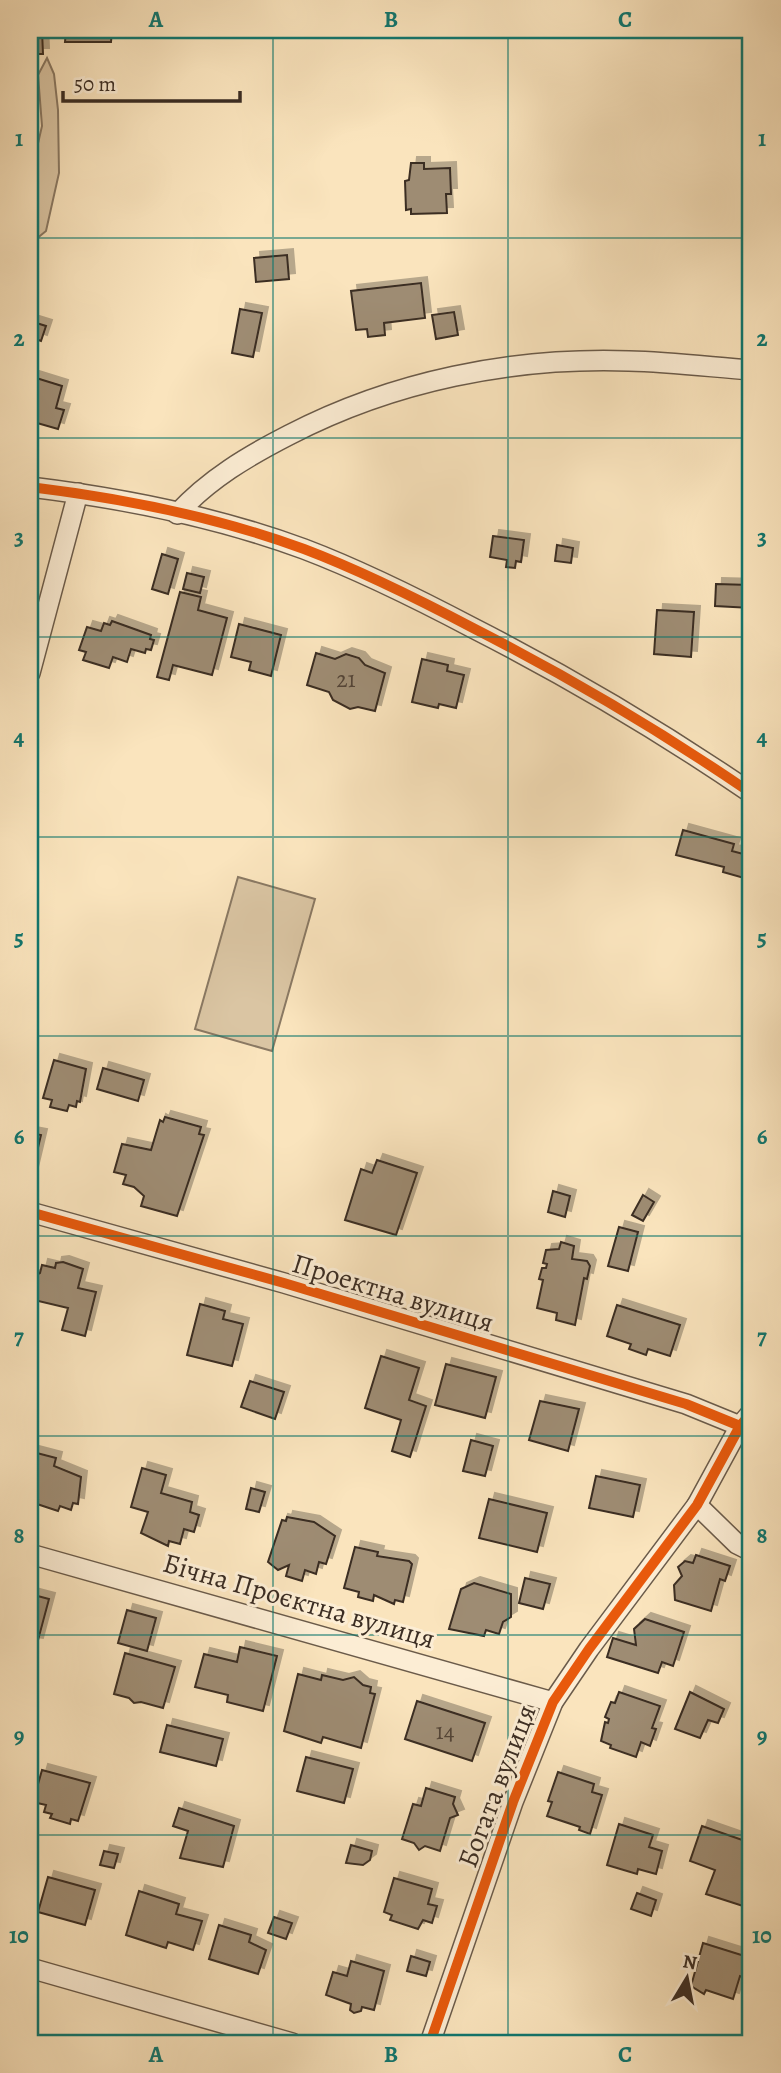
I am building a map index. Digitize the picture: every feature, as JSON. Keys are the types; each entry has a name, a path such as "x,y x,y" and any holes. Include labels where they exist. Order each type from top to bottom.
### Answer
{"street":[{"path":"177,514 196,493 249,455 309,424 391,391 520,365 628,361 751,370"},
{"path":"30,487 78,493 177,514 303,549 395,587 565,676 751,793"},
{"path":"30,673 78,493"},
{"name":"Проектна вулиця","path":"30,1212 284,1283 746,1420"},
{"name":"Богата вулиця","path":"430,2043 513,1802 553,1702 589,1649 697,1505 746,1420"},
{"path":"697,1505 737,1544 751,1550"},
{"name":"Бічна Проєктна вулиця","path":"30,1554 553,1702"},
{"path":"30,1968 292,2043"}],"shaded area":[{"path":"47,58 54,74 58,110 59,173 46,231 30,244 31,174 42,126 38,75"},
{"path":"238,877 315,899 272,1051 195,1029"}],"building":[{"path":"30,30 42,30 43,54 31,54"},
{"path":"66,30 112,30 111,42 65,42"},
{"path":"411,163 424,163 424,169 450,168 451,194 446,194 447,213 411,214 411,209 406,210 405,181 409,180"},
{"path":"287,255 289,279 256,282 254,258"},
{"path":"421,283 425,318 384,323 385,335 368,337 367,329 356,330 351,291"},
{"path":"240,309 262,313 253,357 232,353"},
{"path":"454,312 458,335 436,339 432,315"},
{"path":"30,321 46,326 41,341 30,337"},
{"path":"33,377 62,386 56,408 64,410 58,429 30,421 30,387"},
{"path":"493,536 524,540 521,562 516,561 515,568 506,567 507,560 490,557"},
{"path":"557,545 573,548 571,563 555,561"},
{"path":"162,554 178,559 168,594 152,589"},
{"path":"187,573 204,577 200,593 183,589"},
{"path":"716,584 751,585 751,608 715,606"},
{"path":"180,592 201,597 198,610 227,618 212,675 173,665 169,680 157,677"},
{"path":"657,610 694,612 691,657 654,654"},
{"path":"112,621 151,635 150,639 154,640 151,650 146,649 145,653 131,649 127,662 113,657 109,668 83,660 86,652 79,650 87,627 101,631 104,623 110,625"},
{"path":"239,624 281,635 271,676 249,670 251,662 231,657"},
{"path":"316,653 335,659 346,654 385,673 375,711 358,707 350,709 333,700 329,692 307,685"},
{"path":"422,659 448,665 447,671 464,675 456,708 439,704 438,708 412,702"},
{"path":"683,830 734,844 732,851 751,856 751,880 723,872 724,867 676,855"},
{"path":"54,1060 86,1069 80,1102 77,1101 76,1107 69,1105 67,1111 50,1107 52,1100 43,1098"},
{"path":"103,1068 144,1080 138,1101 97,1089"},
{"path":"165,1117 201,1127 199,1134 204,1135 177,1216 141,1206 144,1196 134,1187 123,1184 126,1175 114,1172 122,1144 151,1150 160,1120 163,1122"},
{"path":"30,1133 41,1135 32,1173 30,1172"},
{"path":"377,1160 417,1173 396,1235 345,1220 361,1169 372,1173"},
{"path":"553,1191 570,1196 565,1217 548,1212"},
{"path":"643,1195 654,1202 643,1221 632,1215"},
{"path":"619,1227 638,1232 628,1271 608,1266"},
{"path":"561,1242 574,1246 572,1259 587,1261 590,1266 587,1279 584,1278 575,1325 556,1320 557,1313 537,1308 543,1280 539,1279 542,1268 546,1268 547,1264 543,1263 546,1250 559,1249"},
{"path":"63,1262 83,1269 78,1288 96,1292 85,1336 62,1330 68,1308 34,1300 34,1276 40,1273 42,1265 55,1268 56,1263"},
{"path":"200,1304 225,1311 223,1319 243,1324 232,1366 187,1355"},
{"path":"617,1305 680,1325 670,1356 648,1349 646,1355 629,1349 631,1344 607,1336"},
{"path":"381,1356 419,1368 409,1400 426,1406 410,1457 392,1451 401,1420 365,1408"},
{"path":"446,1364 496,1377 485,1418 435,1405"},
{"path":"250,1381 284,1392 275,1419 241,1407"},
{"path":"540,1401 579,1409 568,1451 529,1440"},
{"path":"471,1440 493,1446 485,1476 463,1471"},
{"path":"33,1452 56,1458 54,1466 81,1477 78,1504 73,1503 71,1510 60,1506 58,1511 37,1504 38,1500 30,1497"},
{"path":"142,1468 166,1475 161,1493 192,1502 190,1512 199,1515 194,1532 184,1529 180,1544 169,1541 168,1546 141,1533 148,1512 131,1507"},
{"path":"596,1476 640,1485 633,1517 589,1508"},
{"path":"251,1488 265,1492 259,1512 246,1509"},
{"path":"489,1499 547,1513 537,1552 479,1538"},
{"path":"287,1517 314,1522 335,1536 326,1564 319,1562 316,1574 305,1570 302,1581 286,1576 289,1565 278,1570 268,1562 282,1520 286,1521"},
{"path":"355,1547 378,1552 377,1556 409,1561 412,1564 403,1602 395,1600 394,1604 374,1595 373,1601 358,1597 359,1592 344,1588"},
{"path":"696,1555 730,1566 725,1581 720,1579 711,1611 675,1600 674,1585 682,1576 678,1567 685,1561 693,1563"},
{"path":"525,1578 550,1584 543,1609 519,1603"},
{"path":"474,1583 511,1594 511,1617 503,1622 499,1634 486,1630 484,1636 449,1629 461,1589"},
{"path":"30,1594 49,1599 37,1644 30,1643"},
{"path":"127,1610 156,1618 147,1651 118,1643"},
{"path":"645,1619 684,1632 673,1666 662,1662 658,1673 607,1657 613,1638 636,1645 634,1629"},
{"path":"240,1647 277,1656 263,1711 227,1702 228,1695 195,1687 204,1654 237,1662"},
{"path":"125,1653 175,1667 163,1708 141,1702 134,1703 129,1698 114,1694"},
{"path":"298,1674 321,1680 322,1675 343,1680 354,1677 363,1685 371,1687 370,1693 375,1694 361,1748 323,1737 321,1743 284,1731"},
{"path":"619,1692 660,1706 652,1728 656,1729 650,1746 641,1742 636,1757 610,1748 611,1745 601,1741 605,1722 608,1723 609,1719 605,1717"},
{"path":"690,1692 724,1709 718,1723 708,1720 700,1738 675,1729"},
{"path":"417,1701 485,1723 472,1761 405,1739"},
{"path":"167,1725 223,1739 216,1766 160,1752"},
{"path":"306,1757 353,1769 344,1803 297,1791"},
{"path":"42,1770 90,1783 78,1821 71,1819 70,1824 50,1818 52,1814 44,1812 46,1805 33,1802"},
{"path":"558,1772 594,1784 592,1792 602,1795 590,1834 579,1830 580,1827 547,1816 552,1802 548,1801"},
{"path":"426,1788 455,1797 453,1804 458,1815 450,1818 440,1851 425,1846 419,1850 414,1843 402,1839 413,1804 421,1806"},
{"path":"179,1808 234,1826 223,1867 180,1858 188,1831 173,1826"},
{"path":"619,1824 653,1835 649,1847 662,1851 656,1874 638,1869 637,1874 607,1865"},
{"path":"702,1826 751,1843 751,1884 743,1906 706,1894 715,1870 690,1861"},
{"path":"351,1845 372,1851 370,1860 363,1865 346,1863"},
{"path":"104,1851 118,1854 114,1868 100,1865"},
{"path":"48,1877 95,1890 85,1925 38,1912"},
{"path":"394,1878 432,1889 428,1904 437,1906 432,1923 423,1920 418,1929 390,1920 392,1915 384,1912"},
{"path":"139,1891 179,1904 176,1914 202,1921 193,1950 168,1942 166,1948 126,1935"},
{"path":"637,1893 656,1900 651,1916 631,1909"},
{"path":"274,1917 292,1923 286,1939 268,1933"},
{"path":"219,1925 251,1935 249,1942 266,1950 258,1974 209,1959"},
{"path":"703,1943 751,1958 747,1979 740,1976 733,1999 706,1990 704,1994 691,1986"},
{"path":"411,1956 430,1962 426,1976 407,1971"},
{"path":"351,1961 384,1971 374,2010 362,2007 361,2011 354,2013 350,2010 351,2004 326,1995 333,1972 347,1976"}],"cycle path":[{"path":"30,487 134,503 203,518 304,549 347,567 432,607 544,666 615,706 751,793"},
{"path":"30,1212 284,1283 686,1404 740,1426"},
{"path":"430,2043 513,1802 553,1702 589,1649 697,1505 740,1426 751,1413"}]}
